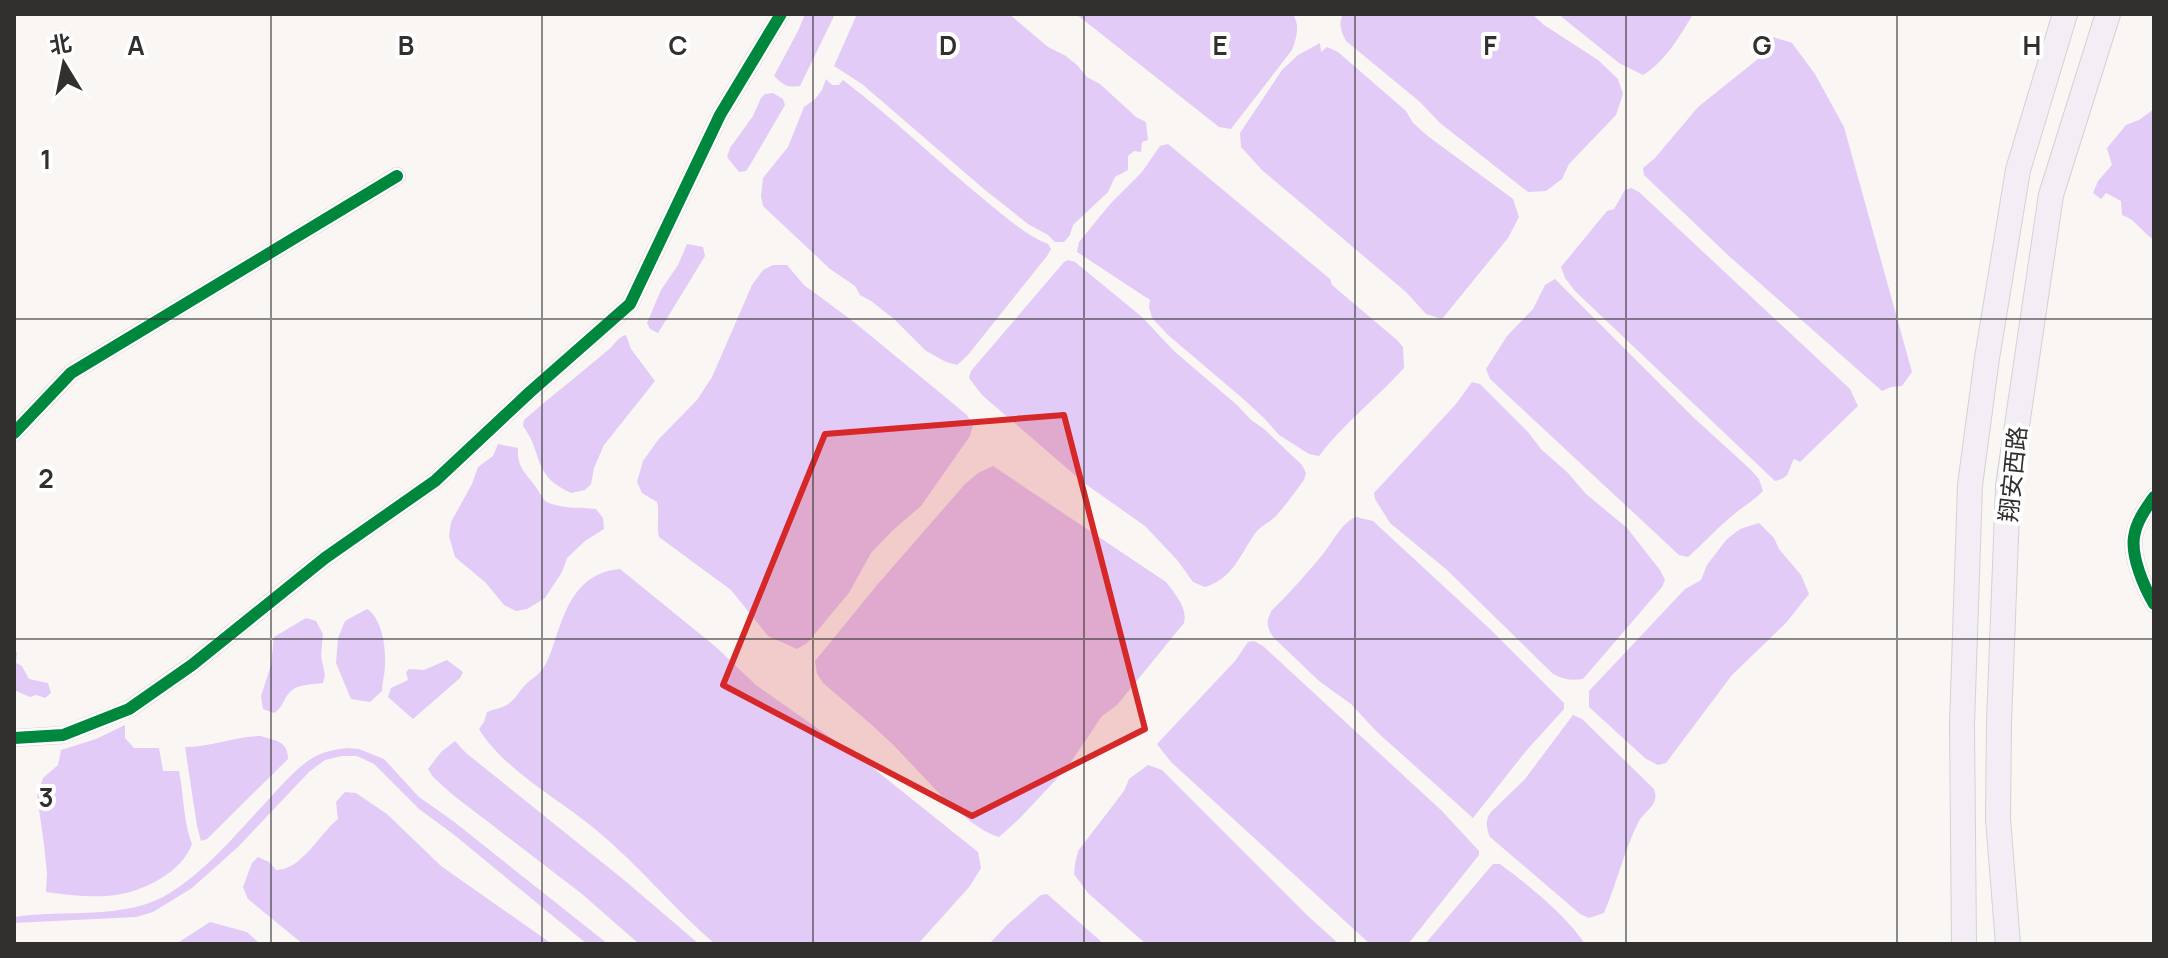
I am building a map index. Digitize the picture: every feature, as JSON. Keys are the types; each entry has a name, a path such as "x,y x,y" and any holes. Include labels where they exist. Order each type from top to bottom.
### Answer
{"main road":[{"name":"翔安西路","path":"1964,944 1962,724 1970,485 2018,170 2065,14"},
{"name":"翔安西路","path":"2008,944 1998,819 2008,486 2051,195 2108,14"},
{"path":"1970,485 1978,503 1994,505 2002,499 2008,486"}],"street":[{"path":"14,738 63,735 142,701 192,665 325,558 435,481 630,304 720,115 781,14"},
{"path":"14,433 71,373 397,176"},
{"path":"2154,497 2143,512 2134,537 2138,568 2154,604"}],"highlighted area":[{"path":"1064,415 1145,729 972,816 723,685 825,434"}],"shaded area":[{"path":"805,14 835,14 800,86 789,86 774,76"},
{"path":"857,14 1009,14 1146,122 1148,140 1142,142 1141,152 1134,151 1128,156 1128,170 1115,177 1108,192 1073,225 1064,242 1055,242 985,190 862,84 834,66"},
{"path":"1076,14 1293,14 1297,32 1292,50 1231,129 1219,127"},
{"path":"1343,14 1532,14 1598,60 1618,79 1623,94 1616,115 1569,164 1562,179 1546,191 1528,192 1440,123 1420,102 1346,41 1341,28"},
{"path":"1558,14 1693,14 1665,56 1643,75 1619,63"},
{"path":"1773,37 1792,43 1815,74 1844,127 1912,372 1902,386 1882,391 1730,257 1644,175 1643,168 1698,107 1758,59"},
{"path":"1320,43 1321,52 1327,47 1338,52 1406,111 1413,123 1429,137 1513,199 1519,217 1508,238 1442,319 1426,314 1406,292 1262,170 1241,147 1240,133 1282,70 1298,55"},
{"path":"826,79 832,85 839,85 843,80 987,202 1051,249 957,365 926,351 894,319 860,295 855,286 830,269 763,206 763,178 788,147 804,107 815,99"},
{"path":"773,93 783,99 785,105 746,171 739,172 727,157 730,148 753,116 761,98"},
{"path":"2154,109 2154,240 2122,215 2121,201 2106,193 2101,199 2093,193 2098,181 2112,165 2107,148 2126,125"},
{"path":"1168,144 1330,279 1332,285 1403,347 1404,368 1319,456 1309,454 1279,435 1241,397 1168,335 1152,318 1150,300 1077,252 1079,242 1111,203 1142,172 1160,146"},
{"path":"1631,188 1639,192 1850,389 1858,406 1800,462 1794,459 1784,478 1775,481 1565,278 1561,267 1607,211 1614,209 1625,190"},
{"path":"687,244 703,247 705,256 658,333 650,329 647,323 661,290 678,265"},
{"path":"1068,260 1075,262 1142,317 1174,351 1302,465 1306,473 1304,480 1274,518 1256,532 1230,571 1215,583 1205,587 1193,582 1145,526 1084,483 982,395 969,378 971,371"},
{"path":"773,265 787,265 804,285 967,415 973,425 970,436 921,506 871,553 849,593 807,643 797,649 768,636 731,590 659,537 657,502 642,493 637,482 643,461 658,440 697,400 712,377 752,285 763,270"},
{"path":"1555,279 1759,479 1763,491 1688,557 1679,555 1490,379 1486,369 1507,336 1533,309 1545,285"},
{"path":"626,335 631,349 655,381 604,445 591,484 585,490 571,493 558,486 544,471 523,426 524,420"},
{"path":"1472,382 1480,384 1586,494 1627,528 1665,580 1583,679 1567,679 1553,674 1447,570 1390,523 1375,499 1374,493 1456,404"},
{"path":"498,444 518,448 521,467 545,501 563,507 596,509 603,518 604,529 567,558 545,598 527,609 516,611 504,605 486,583 455,557 449,536 451,522 478,467 493,456"},
{"path":"993,466 1166,582 1180,601 1185,617 1184,623 1117,705 1102,716 1067,768 999,837 985,831 955,809 888,740 823,683 817,674 815,661 965,484"},
{"path":"1356,517 1373,521 1491,630 1564,703 1564,709 1473,818 1377,732 1351,704 1319,681 1269,630 1268,620 1272,610 1317,561 1342,528"},
{"path":"1759,523 1801,575 1809,594 1786,623 1732,675 1666,763 1658,765 1646,759 1589,707 1589,691 1685,589 1701,580 1707,565 1727,539 1740,529"},
{"path":"620,569 716,647 756,685 868,764 978,852 981,868 970,886 918,944 715,944 611,843 532,783 489,744 479,729 487,712 508,704 543,668 575,594 593,577"},
{"path":"367,609 380,626 385,658 382,691 370,702 351,699 336,663 338,638 345,621"},
{"path":"306,618 316,621 323,634 323,683 294,689 274,713 263,709 261,696 271,665 274,637"},
{"path":"1254,641 1442,811 1479,851 1479,855 1408,944 1370,944 1171,762 1157,744 1235,661 1248,642"},
{"path":"14,651 17,652 16,663 22,666 29,679 48,683 51,693 45,698 30,697 14,690"},
{"path":"447,660 463,672 460,678 413,719 388,697 391,688 408,680 406,672 409,669 424,670"},
{"path":"1573,715 1582,719 1654,789 1655,794 1654,803 1634,832 1604,913 1589,918 1580,914 1490,837 1487,827 1491,812 1525,779"},
{"path":"125,725 125,738 134,748 159,748 163,771 179,771 192,844 171,871 138,889 99,896 46,892 47,873 37,794 43,778 58,765 61,750 96,739"},
{"path":"261,736 283,745 288,759 207,839 201,841 185,747"},
{"path":"455,741 699,944 639,944 582,894 453,795 428,769 441,752"},
{"path":"347,748 359,749 384,759 419,797 608,944 587,944 419,809 374,764 357,756 325,760 309,772 238,847 192,888 153,912 136,917 14,923 14,917 114,911 152,902 170,893 210,862 304,764 321,754"},
{"path":"1148,765 1162,770 1339,944 1146,944 1088,893 1074,874 1078,851 1124,791 1129,779"},
{"path":"345,792 356,793 387,814 441,866 552,944 303,944 248,899 243,887 252,863 258,857 276,870 302,858 338,819 336,802"},
{"path":"1493,864 1500,864 1546,901 1585,944 1425,944"},
{"path":"1047,894 1104,944 989,944 1041,895"},
{"path":"210,922 247,932 260,944 176,944"}],"cycle path":[{"path":"14,738 63,735 129,709 192,665 325,558 435,481 630,304 720,115 781,14"},
{"path":"14,433 71,373 397,176"},
{"path":"2154,497 2139,521 2134,545 2139,572 2154,604"}]}
